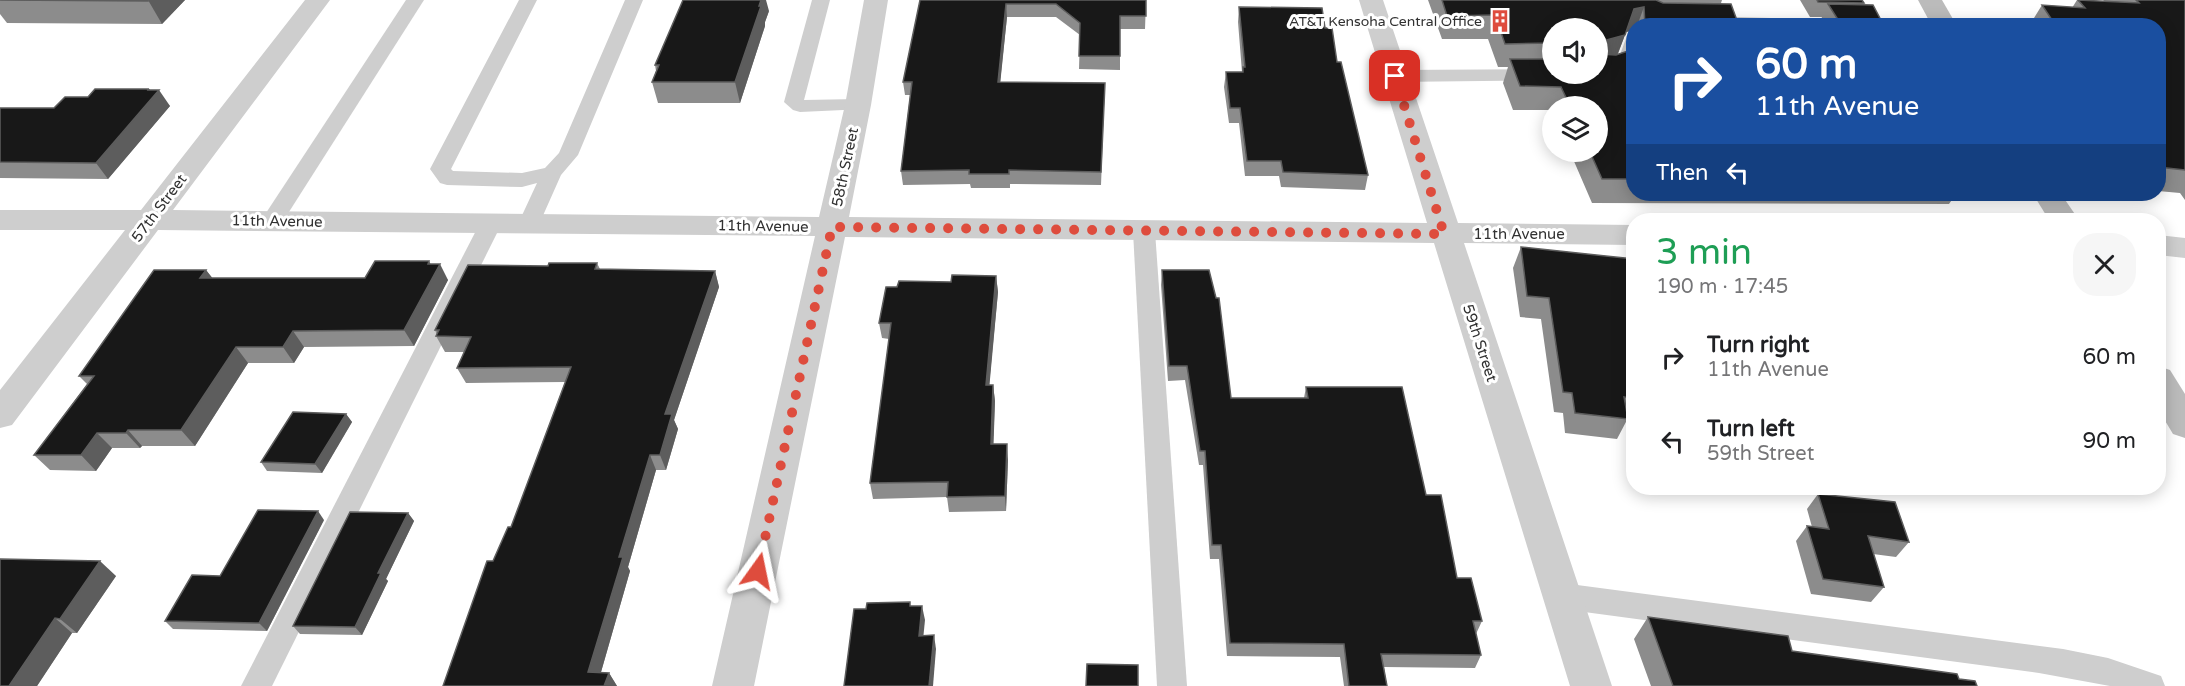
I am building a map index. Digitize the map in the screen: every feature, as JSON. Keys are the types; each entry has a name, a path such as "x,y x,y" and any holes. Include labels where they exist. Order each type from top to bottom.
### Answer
{"street":[{"name":"57th Street","path":"0,415 318,0"},
{"name":"58th Street","path":"733,686 858,105 876,0"},
{"name":"59th Street","path":"1371,0 1444,234 1591,686"},
{"path":"1930,0 1940,18"},
{"name":"11th Avenue","path":"0,220 150,219 1626,235"},
{"path":"2166,246 2185,248"},
{"path":"2166,392 2185,424"}],"lane":[{"path":"272,221 415,0"},
{"path":"528,0 440,169 447,178 522,180 552,173"},
{"path":"529,224 552,173 568,154 634,0"},
{"path":"821,0 794,102 800,105 858,105"},
{"path":"1608,70 1618,69 1626,62"},
{"path":"1395,76 1542,74"},
{"path":"256,686 491,223"},
{"path":"1144,231 1172,686"},
{"path":"1562,596 2050,663 2128,676 2150,686"}],"building":[{"path":"0,0 148,0 148,1"},
{"path":"683,0 761,0 759,6 761,6 735,82 652,82 659,65 655,65"},
{"path":"920,0 1146,0 1146,16 1120,16 1120,56 1079,56 1080,23 1056,4 1006,4 998,82 1105,83 1101,172 1009,170 1009,174 969,174 969,170 901,171 912,82 903,82"},
{"path":"1442,0 1656,0 1663,3 1731,4 1736,18 1645,18 1644,7 1634,9 1631,18 1626,18 1625,35 1608,39 1608,18 1542,18 1542,43 1505,44 1495,15 1447,16"},
{"path":"1817,0 1862,0 1864,3 1818,2"},
{"path":"2078,0 2139,3 2136,0 2185,0 2185,170 2166,168 2166,18 2051,18 2042,5 2085,8"},
{"path":"1828,4 1873,5 1880,18 1837,18"},
{"path":"1239,7 1322,8 1325,28 1332,28 1337,62 1341,62 1368,175 1283,172 1281,161 1247,161 1240,108 1230,108 1226,72 1243,72 1243,67 1245,67"},
{"path":"1626,52 1626,179 1602,179 1594,162 1608,162 1608,96 1565,96 1561,87 1520,86 1510,59 1542,59 1542,84 1608,84 1608,55"},
{"path":"95,89 159,90 96,163 0,162 0,108 54,108 65,97 88,97"},
{"path":"1521,247 1626,258 1626,397 1624,397 1626,419 1575,413 1572,393 1563,392 1549,298 1527,296"},
{"path":"375,261 429,261 428,264 440,264 404,330 293,331 283,347 236,347 181,430 128,430 126,433 97,433 81,455 34,455 94,376 79,376 154,270 206,270 200,278 365,278"},
{"path":"549,263 597,263 595,269 715,271 665,414 672,414 660,455 650,455 619,557 623,557 588,672 609,673 604,686 443,686 487,561 493,561 508,527 511,527 571,367 457,368 471,337 436,336 439,330 435,330 468,265 548,266"},
{"path":"1162,270 1209,270 1216,298 1219,298 1231,398 1308,398 1306,387 1402,387 1426,495 1441,495 1457,578 1471,578 1482,621 1473,621 1481,655 1381,654 1387,686 1349,686 1344,644 1230,643 1221,545 1212,545 1205,451 1200,451 1187,366 1169,366"},
{"path":"952,275 996,276 986,385 993,385 991,444 1007,444 1005,496 947,497 948,482 870,483 891,323 879,323 886,287 897,287 899,281 951,282"},
{"path":"293,412 346,414 315,464 261,462"},
{"path":"1818,495 1895,502 1909,542 1868,536 1884,587 1823,579 1807,526 1829,529"},
{"path":"258,510 318,511 259,623 165,621 192,575 220,576"},
{"path":"350,512 408,513 378,573 381,573 355,627 293,626"},
{"path":"0,559 100,561 60,619 55,618 9,686 0,686"},
{"path":"910,602 910,606 922,606 919,636 934,635 929,686 844,686 854,609 866,609 867,603"},
{"path":"1648,617 1788,636 1792,651 1957,674 1959,679 1975,681 1977,686 1673,686"},
{"path":"1087,664 1138,665 1138,686 1086,686"}],"place":[{"name":"AT&T Kensoha Central Office","path":"1500,21"}],"route":[{"path":"758,571 832,227 1444,234 1395,76"}]}
